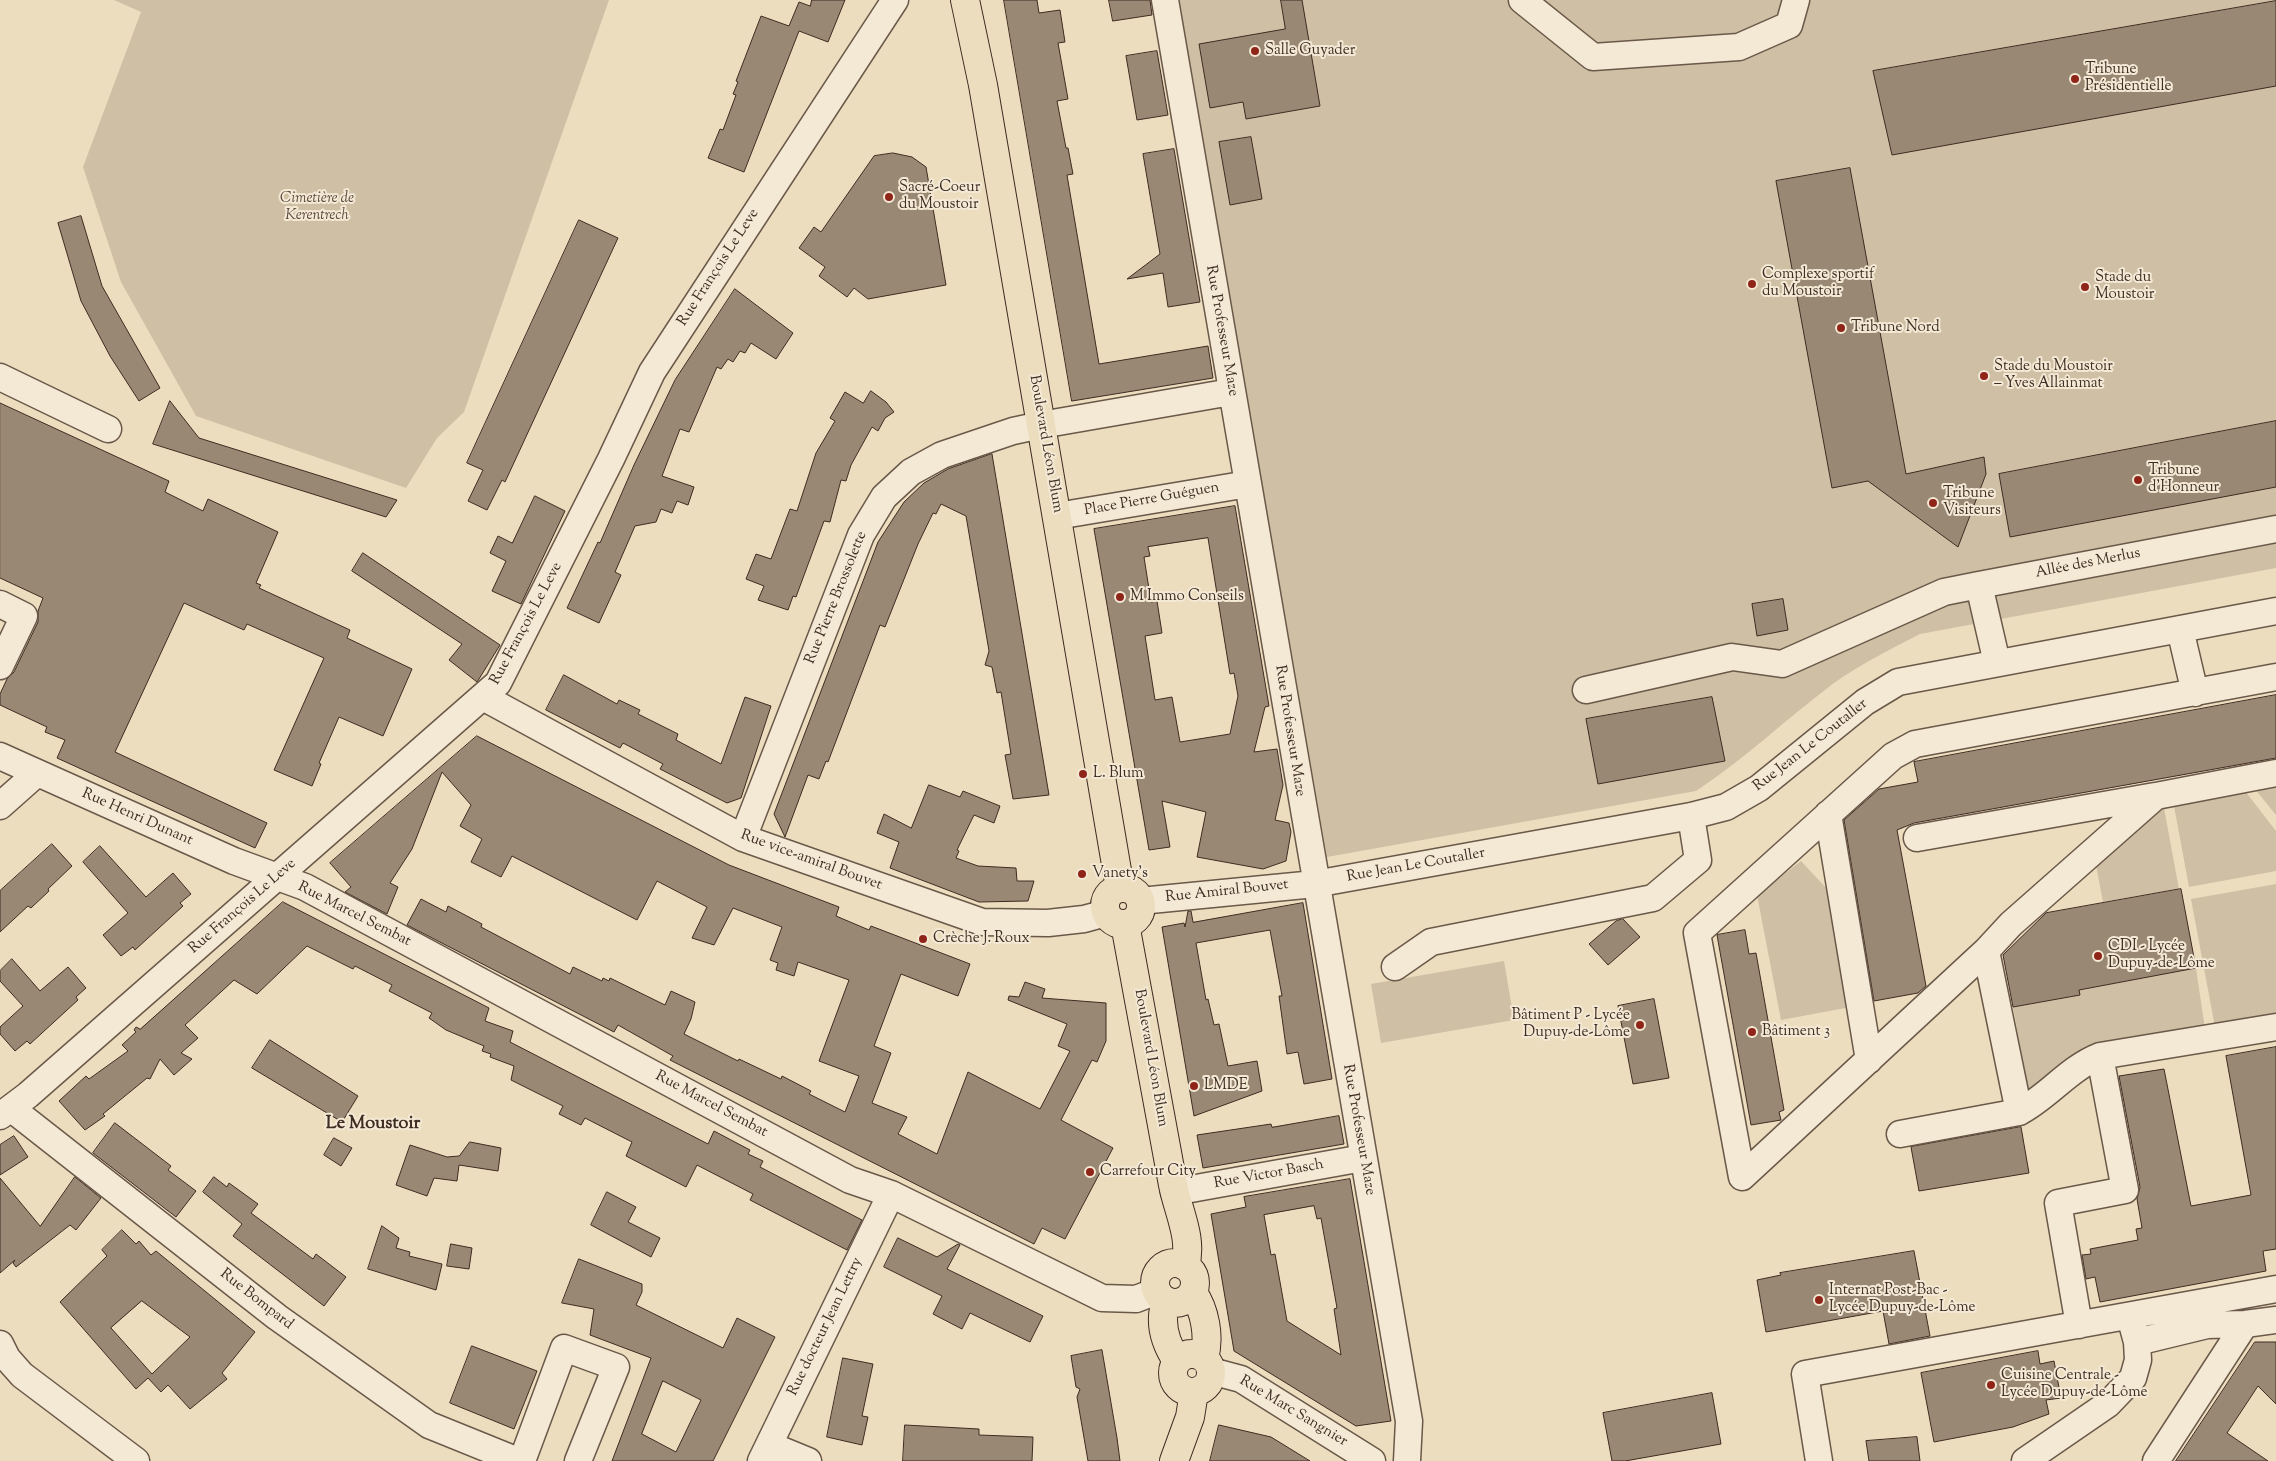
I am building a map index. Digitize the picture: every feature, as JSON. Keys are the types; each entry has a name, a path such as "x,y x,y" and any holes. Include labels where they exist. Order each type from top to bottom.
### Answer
{"main road":[{"name":"Boulevard Léon Blum","path":"966,0 983,85 1057,516 1130,894"},
{"path":"1116,918 1136,918 1141,907 1130,894"},
{"name":"Boulevard Léon Blum","path":"1116,918 1189,1254 1177,1265 1194,1275 1196,1281 1192,1293 1201,1305 1208,1365"},
{"path":"1175,1457 1174,1413 1183,1380 1181,1356 1193,1353 1208,1365 1209,1383 1200,1391 1183,1380 1169,1348 1162,1314 1162,1296 1156,1284 1159,1272 1177,1265"},
{"path":"1162,1296 1178,1303 1189,1298 1192,1293"}],"street":[{"name":"Rue François Le Leve","path":"6,1112 498,683 529,626 652,372 895,0"},
{"name":"Rue Professeur Maze","path":"1165,0 1315,884 1409,1421 1407,1461"},
{"path":"1522,0 1593,57 1739,47 1789,25 1796,0"},
{"path":"0,377 108,429"},
{"path":"1041,425 1231,392"},
{"name":"Rue Pierre Brossolette","path":"743,838 861,535 884,497 911,472 942,455 1013,431 1041,425"},
{"name":"Place Pierre Guéguen","path":"1057,516 1248,484"},
{"name":"Allée des Merlus","path":"1586,690 1732,657 1782,664 1944,592 2276,529"},
{"path":"1979,585 1997,663"},
{"path":"0,604 24,616 0,666"},
{"name":"Rue Jean Le Coutaller","path":"1315,884 1691,816 1726,807 1759,788 1866,702 1898,682 2276,611"},
{"path":"2180,629 2195,693"},
{"path":"2156,796 2011,924 1986,951 1742,1177 1697,933 1893,756 1915,744 2276,677"},
{"name":"Rue vice-amiral Bouvet","path":"483,697 743,838 982,922 1048,923 1116,918"},
{"name":"Rue Henri Dunant","path":"0,756 36,774 274,877"},
{"path":"1917,838 2276,773"},
{"path":"0,806 36,774"},
{"path":"1828,814 1869,1060"},
{"path":"1395,967 1431,942 1653,898 1698,860 1691,816"},
{"name":"Rue Marcel Sembat","path":"274,877 305,887 850,1180 891,1194 1102,1298 1136,1299 1162,1296"},
{"name":"Rue Amiral Bouvet","path":"1130,894 1315,884"},
{"path":"1986,951 2019,1112"},
{"path":"1900,1134 2019,1112 2030,1106 2085,1062 2100,1056 2276,1027"},
{"path":"2079,1325 2058,1203 2125,1190 2100,1056"},
{"name":"Rue Bompard","path":"6,1112 276,1317 429,1425 520,1461"},
{"name":"Rue Victor Basch","path":"1174,1192 1363,1158"},
{"name":"Rue docteur Jean Lettry","path":"765,1453 891,1194"},
{"path":"1819,1461 1805,1374 2276,1289"},
{"path":"2025,1461 2108,1404 2133,1378 2138,1360 2137,1342 2130,1316"},
{"path":"2137,1342 2207,1325 2245,1324 2276,1320"},
{"path":"2156,1461 2245,1324"},
{"path":"0,1344 7,1358 22,1375 136,1461"},
{"path":"520,1461 564,1348 616,1368 578,1461"},
{"name":"Rue Marc Sangnier","path":"1208,1365 1241,1379 1372,1461"},
{"path":"765,1453 808,1461"}],"green space":[{"name":"Cimetière de Kerentrech","path":"114,0 609,0 464,412 437,438 406,488 196,416 121,282 83,167 141,12"},
{"name":"Complexe sportif du Moustoir","path":"1178,0 2276,0 2276,568 1920,634 1865,663 1834,683 1732,766 1696,791 1327,857"},
{"path":"2276,777 2276,815 2250,783"},
{"path":"2245,791 2276,831 2276,871 2189,887 2174,806"},
{"path":"2164,808 2179,889 2103,902 2094,855 2145,811"},
{"path":"1801,861 1828,890 1851,1007 1781,1020 1757,895"},
{"path":"2276,884 2276,1016 2215,1027 2191,899"},
{"path":"1504,961 1514,1020 1381,1043 1371,984"},
{"path":"2196,968 2205,1029 2029,1095 2013,1007 2079,995 2079,990"}],"building":[{"path":"812,0 845,0 828,42 799,31 744,172 708,158 720,129 723,130 736,95 733,94 738,82 736,81 761,16 789,26 799,2 810,6"},
{"path":"1004,0 1037,0 1039,13 1060,10 1065,42 1058,43 1068,99 1057,101 1073,174 1067,175 1099,364 1208,346 1213,378 1072,401"},
{"path":"1109,0 1150,0 1152,15 1113,21"},
{"name":"Salle Guyader","path":"1281,0 1302,0 1320,106 1246,119 1243,102 1210,108 1199,44 1285,29"},
{"name":"Tribune Présidentielle","path":"2276,1 2276,86 1892,155 1873,71"},
{"path":"1157,51 1168,115 1137,120 1126,56"},
{"path":"1251,137 1262,199 1230,205 1219,142"},
{"path":"1174,149 1200,302 1168,307 1163,273 1127,279 1160,254 1143,154"},
{"name":"Sacré-Coeur du Moustoir","path":"893,153 912,157 926,167 946,285 868,299 854,288 847,297 819,276 825,267 799,248 814,227 821,232 874,156"},
{"name":"Tribune Nord","path":"1850,168 1906,474 1984,457 1986,474 1958,547 1868,481 1832,488 1776,181"},
{"path":"81,216 102,286 160,388 139,401 110,356 81,301 58,223"},
{"path":"579,220 618,238 505,482 502,480 487,510 468,501 483,470 467,463"},
{"path":"735,289 793,333 776,359 751,343 745,353 740,351 733,362 728,359 721,369 717,367 689,432 680,429 662,476 694,487 688,505 677,501 672,513 661,509 656,522 635,526 615,572 621,575 599,623 567,608 598,542 600,543 634,465 675,380"},
{"path":"871,391 886,402 894,412 885,418 878,431 872,427 851,465 846,481 841,480 830,522 824,521 796,597 793,596 788,610 758,600 764,586 746,579 756,554 771,559 790,509 797,511 816,453 835,421 830,418 845,392 863,403"},
{"path":"170,401 199,438 397,500 386,517 153,444"},
{"path":"0,403 169,481 165,492 203,511 208,499 278,532 256,583 261,585 259,588 350,630 347,638 412,669 383,736 339,717 319,763 321,764 312,786 274,770 324,658 247,624 244,630 184,603 115,752 267,823 255,848 57,758 65,740 45,732 47,727 0,705 0,694 7,679 14,672 38,622 38,611 43,598 0,578"},
{"name":"Tribune d'Honneur","path":"2276,421 2276,487 2010,537 1999,474"},
{"path":"992,454 1049,795 1013,799 1005,755 1011,754 1001,692 997,693 992,667 985,665 989,651 966,516 941,504 936,514 933,513 918,544 885,627 880,625 828,762 826,761 819,779 808,775 785,837 774,814 878,542 904,502 924,483 948,469"},
{"path":"535,496 565,511 521,604 492,591 506,561 490,553 498,536 512,543"},
{"path":"1235,506 1269,706 1265,707 1254,752 1277,749 1283,785 1275,820 1289,823 1291,832 1286,861 1263,869 1197,857 1206,812 1162,801 1170,847 1149,850 1094,529","holes":["1208,538 1230,674 1234,673 1238,696 1230,734 1180,742 1172,697 1155,700 1145,636 1162,633 1157,601 1151,602 1144,557 1150,556 1148,547"]},
{"path":"363,553 500,645 477,682 449,660 462,644 352,571"},
{"path":"1783,599 1788,630 1757,636 1752,604"},
{"path":"564,675 617,704 619,700 640,710 638,714 678,734 676,740 721,764 745,697 771,706 741,798 727,803 660,769 663,764 623,743 620,748 546,710"},
{"path":"2276,695 2276,758 1914,823 1897,830 1926,986 1918,993 1874,1001 1844,820 1879,789 1918,782 1914,762"},
{"path":"1712,697 1725,761 1598,784 1586,719"},
{"path":"477,736 729,865 839,907 836,916 869,930 871,926 970,964 958,996 901,974 874,1046 891,1053 872,1103 907,1117 898,1134 937,1154 968,1072 1040,1109 1070,1051 1058,1046 1067,1024 1008,1000 1009,996 1019,997 1025,982 1045,989 1042,998 1106,1003 1106,1041 1097,1062 1092,1060 1061,1120 1113,1148 1065,1239 1042,1228 1034,1244 670,1060 673,1056 618,1025 614,1032 407,925 421,899 446,912 448,906 482,924 481,927 570,974 573,967 602,981 603,978 609,981 610,978 665,1005 671,991 695,1002 691,1019 684,1034 738,1061 739,1059 781,1079 782,1076 811,1091 809,1094 845,1112 859,1076 819,1061 849,980 798,962 794,976 776,970 778,963 770,960 782,927 733,908 714,945 692,938 707,907 657,881 637,920 512,856 501,877 471,862 482,839 460,826 471,805 442,772 412,849 390,883 398,887 387,914 345,892 351,887 330,863"},
{"path":"929,785 960,797 963,791 1000,806 994,823 974,815 957,850 959,851 956,858 978,866 1016,868 1017,881 1034,881 1028,901 979,902 890,868 899,842 877,833 884,814 911,828"},
{"path":"52,844 72,866 31,908 28,906 0,932 0,891"},
{"path":"100,846 146,897 173,873 191,894 180,903 183,906 135,950 133,947 121,956 103,935 128,913 83,862"},
{"name":"CDI - Lycée Dupuy-de-Lôme","path":"2181,889 2196,968 2079,990 2080,995 2013,1007 2003,955 2046,913"},
{"path":"283,902 489,1008 485,1021 513,1031 510,1042 708,1144 714,1131 750,1150 748,1154 763,1161 760,1167 862,1220 847,1250 750,1200 753,1194 697,1165 686,1187 626,1156 632,1142 585,1118 581,1125 559,1114 563,1106 511,1080 514,1066 490,1057 491,1054 482,1051 484,1046 446,1030 429,1018 432,1013 389,991 392,985 355,966 353,969 307,946 257,994 234,980 185,1025 198,1038 181,1053 192,1059 174,1075 160,1059 150,1079 147,1078 103,1114 105,1116 85,1130 59,1101 86,1076 89,1079 128,1051 122,1045 136,1032 134,1030 136,1027 140,1029"},
{"path":"1303,903 1332,1079 1304,1084 1298,1052 1287,1054 1279,996 1282,996 1270,930 1196,943 1206,1000 1208,999 1214,1025 1219,1024 1228,1066 1257,1061 1262,1091 1194,1116 1162,927 1184,923 1185,927 1188,911 1191,911 1193,922"},
{"path":"1623,919 1640,937 1608,965 1589,944 1616,921"},
{"name":"Bâtiment 3","path":"1745,930 1749,954 1756,953 1784,1110 1779,1112 1781,1120 1751,1125 1717,935"},
{"path":"12,959 40,991 68,967 86,988 76,997 78,1000 30,1044 27,1041 15,1051 0,1034 0,1027 23,1006 0,981 0,971"},
{"name":"Bâtiment P - Lycée Dupuy-de-Lôme","path":"1654,999 1669,1078 1633,1084 1618,1006"},
{"path":"270,1040 358,1096 342,1122 252,1068"},
{"path":"2276,1047 2276,1249 2263,1251 2266,1271 2100,1302 2095,1277 2086,1279 2082,1255 2091,1254 2090,1249 2138,1240 2136,1229 2142,1228 2137,1199 2140,1187 2119,1076 2164,1069 2191,1206 2251,1195 2226,1056"},
{"path":"1339,1116 1344,1144 1203,1168 1197,1135 1271,1124 1272,1127"},
{"path":"115,1123 171,1166 168,1170 196,1191 176,1217 93,1153"},
{"path":"2021,1127 2029,1173 1919,1191 1911,1147"},
{"path":"14,1136 28,1157 0,1175 0,1145"},
{"path":"334,1138 352,1148 341,1166 324,1155"},
{"path":"470,1142 501,1148 498,1171 459,1165 457,1181 434,1178 427,1196 396,1185 410,1145 447,1157 459,1156"},
{"path":"75,1177 101,1198 76,1230 70,1225 16,1267 13,1263 15,1260 0,1273 0,1178 40,1226"},
{"path":"214,1177 227,1187 229,1183 258,1204 251,1213 313,1259 316,1254 346,1277 324,1306 233,1236 242,1224 203,1192"},
{"path":"1350,1179 1391,1421 1356,1426 1234,1351 1211,1214 1246,1207 1244,1197","holes":["1314,1206 1317,1219 1321,1218 1337,1308 1334,1309 1341,1355 1287,1321 1275,1254 1271,1255 1264,1215"]},
{"path":"607,1192 636,1207 628,1222 660,1238 651,1257 591,1225"},
{"path":"382,1226 399,1238 396,1248 410,1252 409,1256 442,1264 436,1290 368,1269"},
{"path":"122,1230 136,1244 139,1241 151,1255 156,1251 255,1332 222,1373 227,1379 190,1409 168,1385 161,1392 148,1378 136,1389 60,1302 107,1256 102,1250","holes":["142,1301 190,1337 152,1374 111,1328"]},
{"path":"898,1238 937,1257 958,1244 960,1245 947,1269 1043,1316 1030,1342 970,1313 962,1329 933,1314 942,1296 884,1267"},
{"path":"451,1244 472,1248 469,1269 447,1266"},
{"name":"Internat Post-Bac - Lycée Dupuy-de-Lôme","path":"1914,1251 1930,1336 1889,1344 1883,1311 1766,1332 1757,1280 1781,1275 1780,1273"},
{"path":"579,1259 642,1284 642,1292 636,1305 723,1348 737,1318 775,1337 713,1461 612,1461 651,1358 590,1335 594,1309 562,1303","holes":["663,1381 701,1400 676,1452 642,1434"]},
{"path":"2255,1342 2276,1342 2276,1404 2258,1386 2227,1433 2268,1461 2176,1461"},
{"path":"472,1346 537,1371 514,1429 450,1403"},
{"path":"1102,1350 1120,1461 1088,1461 1077,1397 1080,1389 1076,1387 1071,1356"},
{"name":"Cuisine Centrale - Lycée Dupuy-de-Lôme","path":"2038,1351 2040,1364 2054,1361 2061,1398 2046,1400 2049,1414 2013,1427 1934,1442 1921,1373"},
{"path":"843,1358 873,1364 862,1416 868,1417 862,1445 827,1437"},
{"path":"1712,1393 1721,1444 1625,1461 1612,1461 1603,1413"},
{"path":"905,1425 979,1429 979,1435 1033,1437 1032,1461 903,1461"},
{"path":"1219,1425 1271,1437 1310,1461 1210,1461"},
{"path":"1917,1437 1920,1461 1869,1461 1866,1441"}],"place":[{"name":"Salle Guyader","path":"1255,51"},
{"name":"Tribune Présidentielle","path":"2075,79"},
{"name":"Sacré-Coeur du Moustoir","path":"889,197"},
{"name":"Complexe sportif du Moustoir","path":"1752,284"},
{"name":"Stade du Moustoir","path":"2085,287"},
{"name":"Tribune Nord","path":"1841,328"},
{"name":"Stade du Moustoir – Yves Allainmat","path":"1984,376"},
{"name":"Tribune d'Honneur","path":"2138,480"},
{"name":"Tribune Visiteurs","path":"1933,503"},
{"name":"M Immo Conseils","path":"1120,597"},
{"name":"L. Blum","path":"1083,774"},
{"name":"Vanety's","path":"1082,874"},
{"name":"Crèche J. Roux","path":"923,939"},
{"name":"CDI - Lycée Dupuy-de-Lôme","path":"2098,956"},
{"name":"Bâtiment P - Lycée Dupuy-de-Lôme","path":"1640,1025"},
{"name":"Bâtiment 3","path":"1752,1032"},
{"name":"LMDE","path":"1194,1086"},
{"name":"Carrefour City","path":"1090,1172"},
{"name":"Internat Post-Bac - Lycée Dupuy-de-Lôme","path":"1819,1300"},
{"name":"Cuisine Centrale - Lycée Dupuy-de-Lôme","path":"1991,1385"}],"district":[{"name":"Le Moustoir","path":"373,1125"}]}
